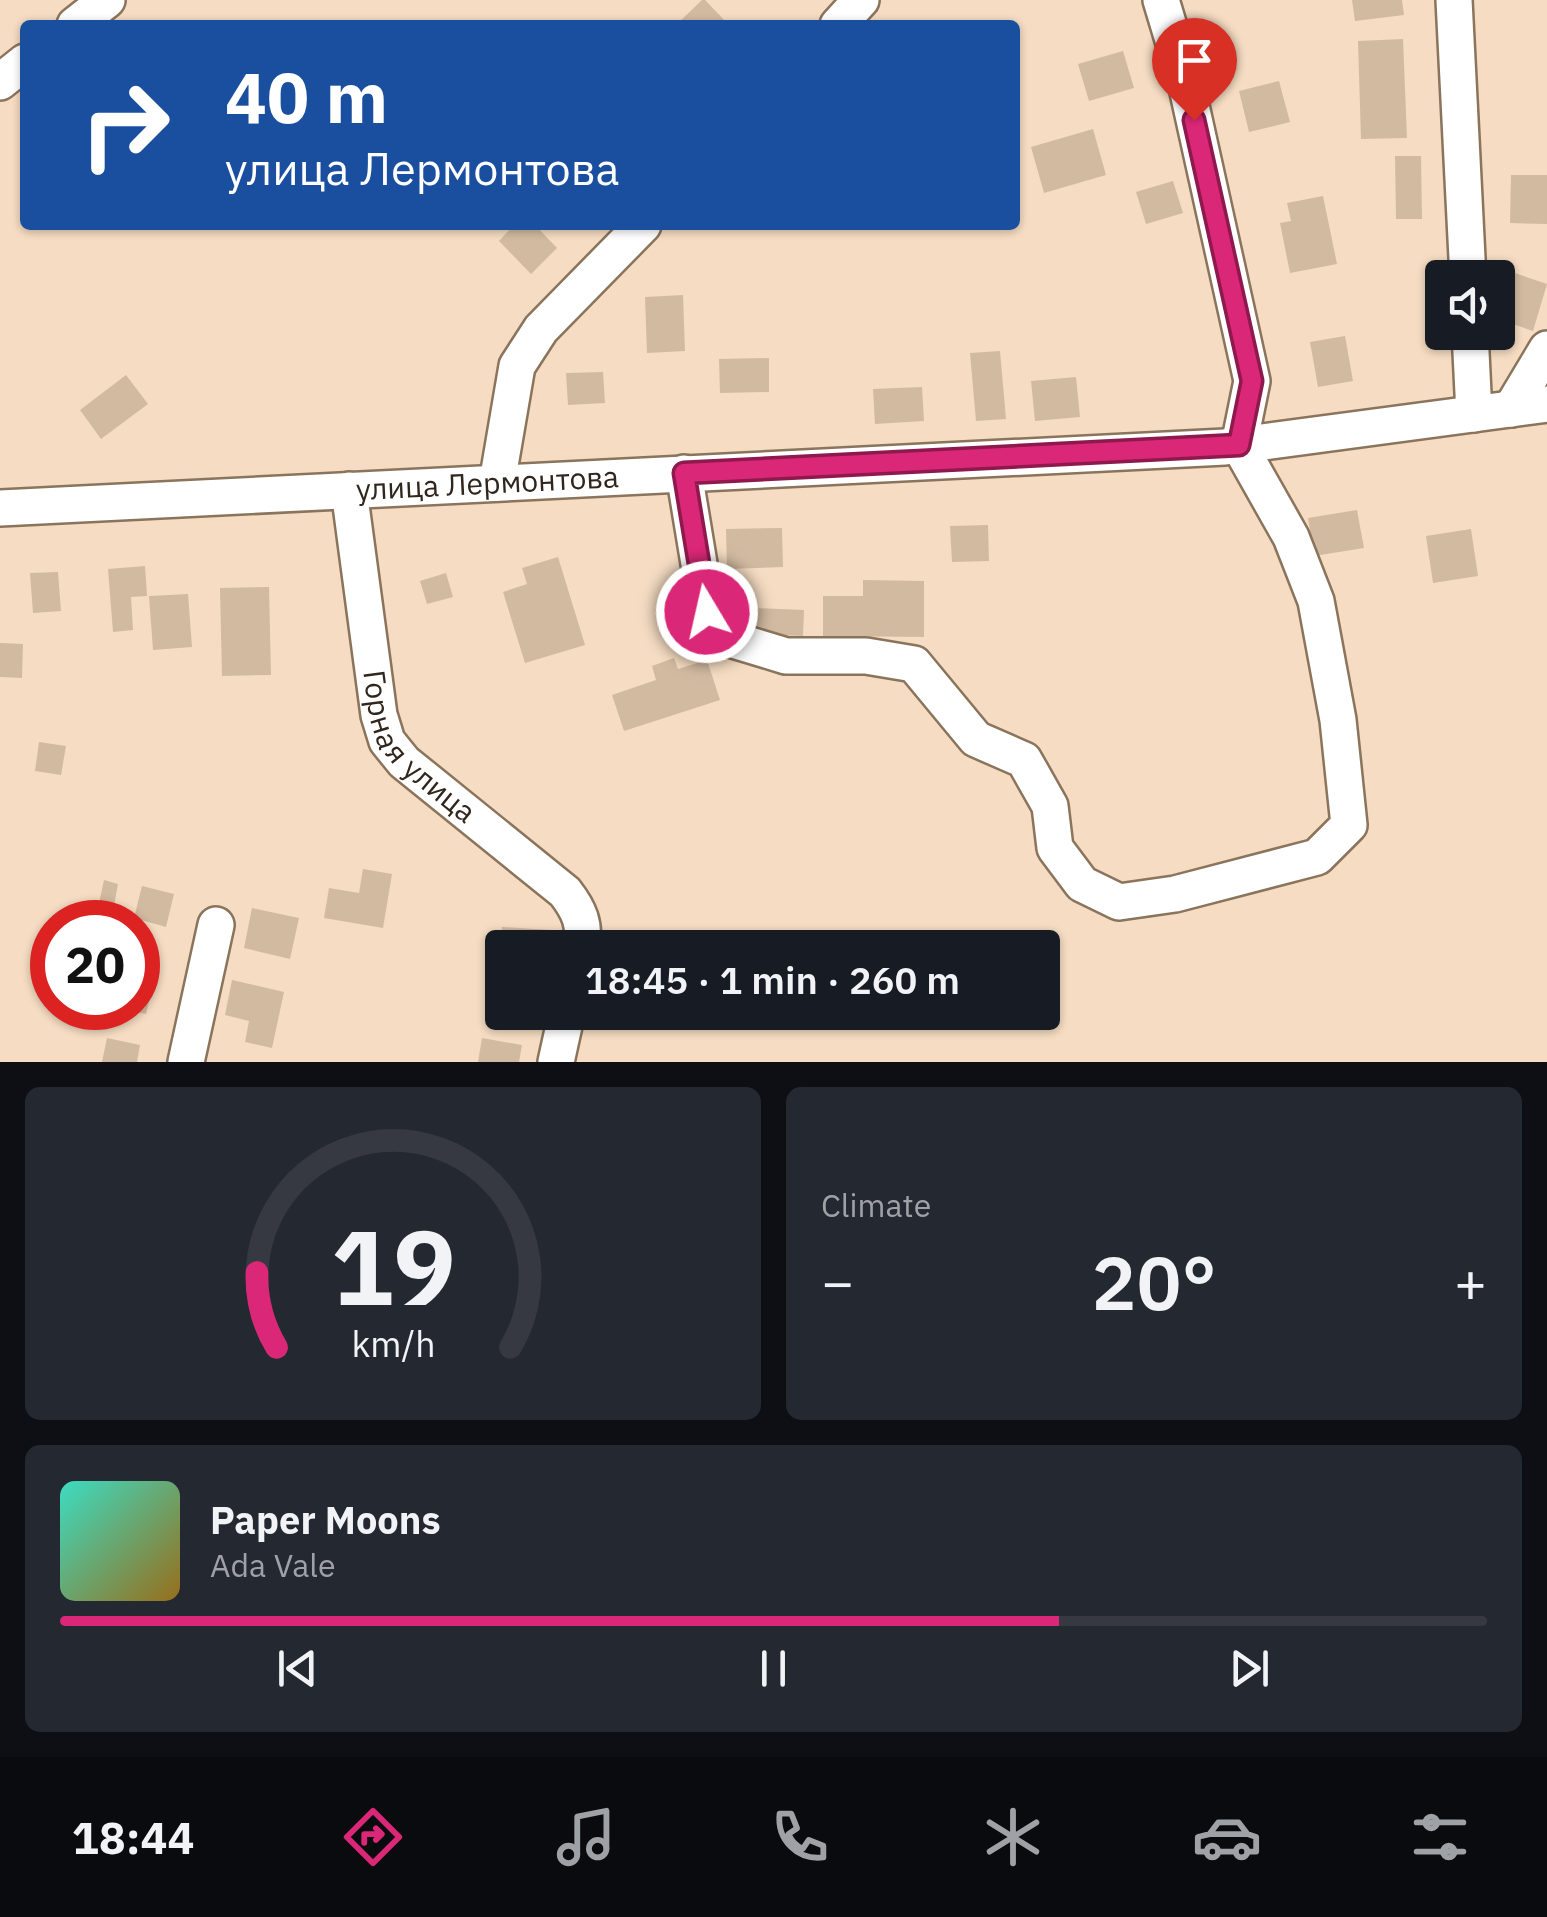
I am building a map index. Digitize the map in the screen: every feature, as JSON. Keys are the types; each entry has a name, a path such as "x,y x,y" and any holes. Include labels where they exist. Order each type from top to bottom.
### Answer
{"street":[{"path":"81,20 107,0"},
{"path":"843,20 861,0"},
{"path":"684,473 707,612 730,639 786,656 866,656 914,664 976,739 1024,760 1050,806 1055,848 1082,884 1119,902 1175,894 1316,857 1349,825 1338,720 1316,601 1291,537 1239,445 1252,381 1186,83 1161,0"},
{"path":"1454,0 1467,260"},
{"path":"0,82 20,66"},
{"path":"498,483 517,366 541,329 638,230"},
{"path":"1511,409 1547,349"},
{"path":"1471,350 1474,414"},
{"name":"улица Лермонтова","path":"0,508 1239,445 1547,404"},
{"name":"Горная улица","path":"349,490 379,715 386,741 404,762 565,892 579,910 583,930"},
{"path":"186,1062 216,924"},
{"path":"556,1062 563,1030"}],"building":[{"path":"705,0 724,20 681,20"},
{"path":"1352,0 1402,0 1404,15 1355,21"},
{"path":"1403,39 1407,138 1361,139 1358,41"},
{"path":"1123,51 1134,88 1089,101 1078,64"},
{"path":"1279,81 1290,122 1249,132 1239,91"},
{"path":"1093,129 1106,175 1044,193 1031,147"},
{"path":"1395,156 1421,156 1422,219 1396,219"},
{"path":"1511,175 1547,175 1547,224 1510,223"},
{"path":"1173,181 1183,213 1146,224 1136,192"},
{"path":"1323,196 1337,264 1290,273 1280,223 1291,221 1287,203"},
{"path":"509,230 540,230 557,248 531,274 499,241"},
{"path":"1515,273 1547,284 1533,331 1515,325"},
{"path":"683,295 685,351 647,353 645,297"},
{"path":"1345,336 1353,381 1318,387 1310,342"},
{"path":"1000,351 1006,419 976,421 970,353"},
{"path":"769,358 769,392 720,393 719,359"},
{"path":"603,372 605,403 568,405 566,373"},
{"path":"126,375 148,404 101,439 80,410"},
{"path":"1076,377 1080,417 1035,421 1031,381"},
{"path":"922,387 924,421 875,424 873,389"},
{"path":"1357,510 1364,548 1314,556 1308,518"},
{"path":"988,525 989,561 952,562 950,526"},
{"path":"782,528 783,567 727,569 726,529"},
{"path":"1471,529 1478,576 1433,583 1426,536"},
{"path":"558,557 585,645 525,663 503,592 527,584 522,568"},
{"path":"145,566 147,596 131,597 133,630 113,632 108,569"},
{"path":"58,572 61,611 33,613 30,573"},
{"path":"446,573 453,597 427,604 420,581"},
{"path":"863,580 924,581 924,637 823,636 823,596 863,596"},
{"path":"269,587 271,675 222,676 220,588"},
{"path":"188,594 192,647 153,650 149,596"},
{"path":"754,608 804,610 803,636 753,634"},
{"path":"0,643 23,644 22,678 0,677"},
{"path":"674,658 678,669 707,660 720,700 624,731 612,695 656,680 652,666"},
{"path":"39,742 66,746 61,775 35,771"},
{"path":"363,869 392,874 383,928 324,918 329,888 359,893"},
{"path":"104,880 118,884 115,900 100,900"},
{"path":"142,886 174,894 166,927 160,925 160,900 138,900"},
{"path":"252,908 299,918 290,959 244,948"},
{"path":"502,927 551,930 502,930"},
{"path":"232,980 284,992 272,1048 245,1042 249,1021 225,1015"},
{"path":"107,1038 140,1045 137,1062 102,1062"},
{"path":"482,1038 522,1045 519,1062 478,1062"}],"route":[{"path":"707,612 684,473 1239,445 1252,381 1194,120"}]}
